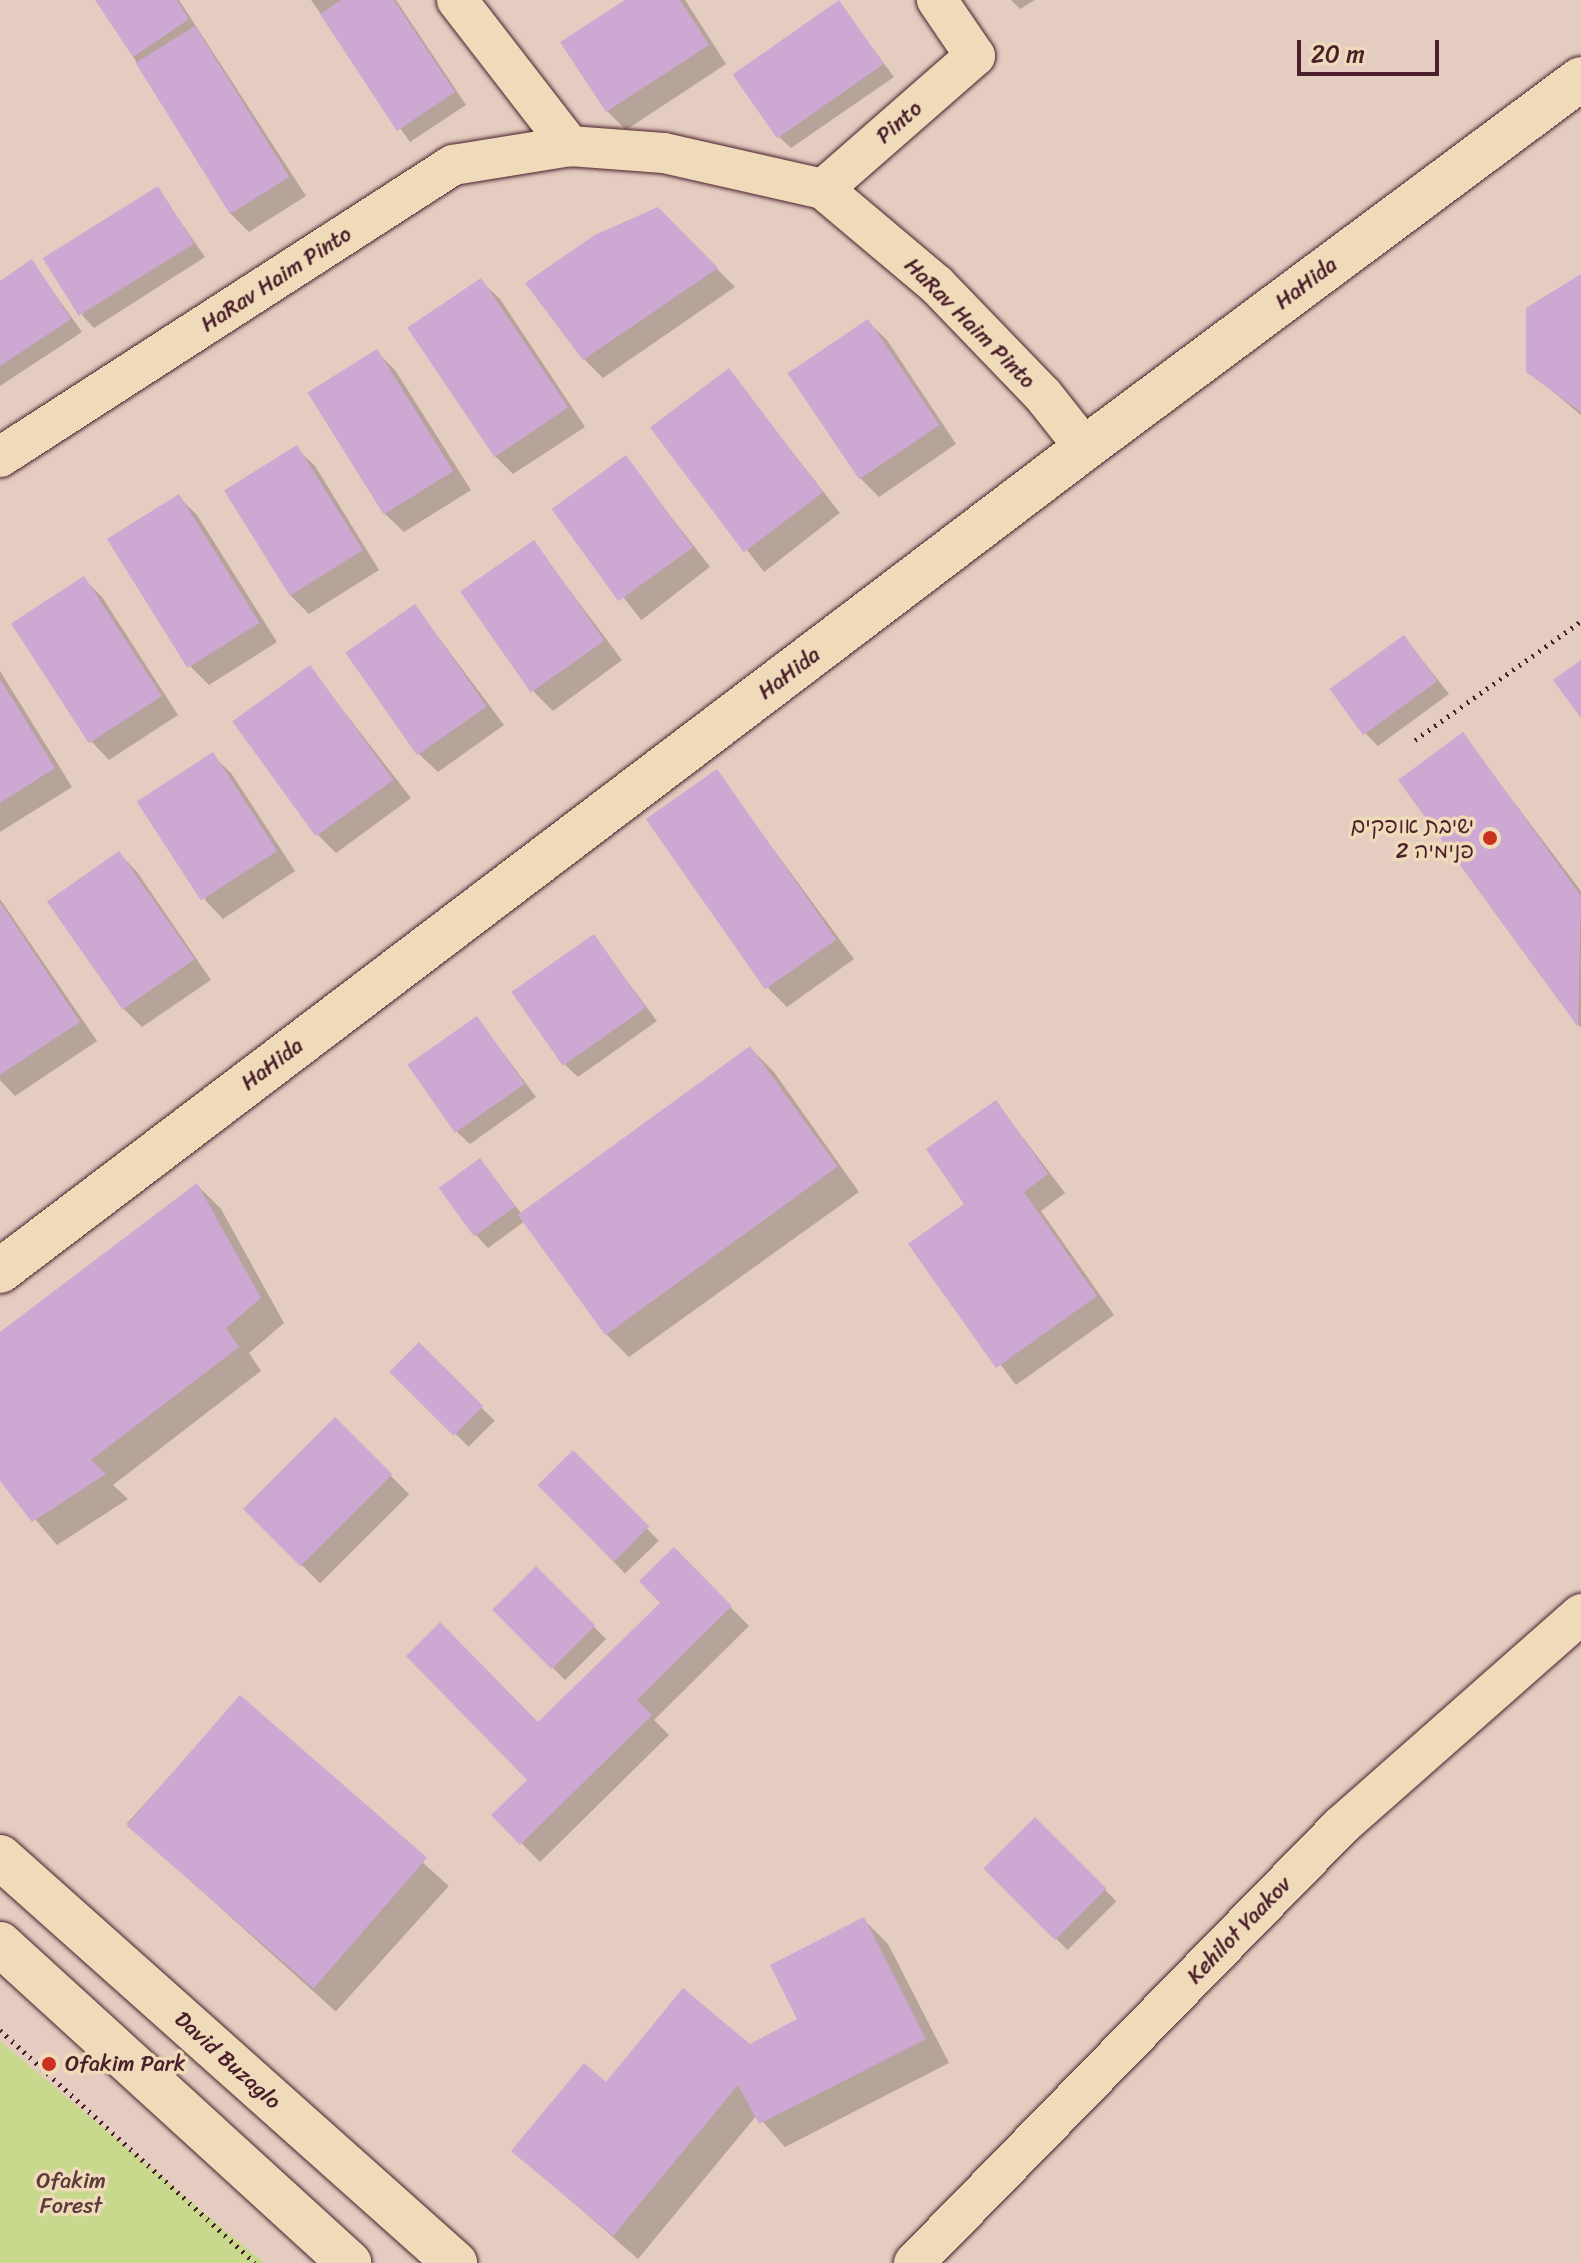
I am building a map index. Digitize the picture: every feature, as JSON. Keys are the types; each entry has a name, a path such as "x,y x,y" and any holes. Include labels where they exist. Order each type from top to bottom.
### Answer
{"street":[{"path":"457,0 570,146"},
{"name":"Pinto","path":"823,189 975,56 937,0"},
{"name":"HaHida","path":"0,1271 1085,448 1581,79"},
{"name":"HaRav Haim Pinto","path":"0,457 453,165 570,146 664,153 823,189 936,284 1043,395 1085,448"},
{"name":"Kehilot Yaakov","path":"914,2263 1342,1825 1581,1614"},
{"name":"David Buzaglo","path":"0,1857 455,2263"},
{"path":"0,1944 349,2263"}],"path":[{"path":"1415,740 1581,621"},
{"path":"0,2030 255,2263"}],"green space":[{"name":"Ofakim Forest","path":"0,2041 264,2263 0,2263"}],"building":[{"path":"95,0 177,0 189,19 133,57"},
{"path":"341,0 394,0 455,92 397,131 320,14"},
{"path":"625,0 680,0 709,45 606,112 560,42"},
{"path":"839,0 884,64 777,138 733,75"},
{"path":"195,26 289,177 230,214 136,63"},
{"path":"158,186 194,244 79,316 43,258"},
{"path":"658,207 718,268 583,360 525,283 595,235"},
{"path":"32,259 71,319 0,366 0,281"},
{"path":"1581,274 1581,412 1526,372 1526,308"},
{"path":"481,278 568,407 494,457 407,328"},
{"path":"868,319 940,425 859,479 788,373"},
{"path":"377,349 453,471 384,515 307,392"},
{"path":"729,368 823,493 744,552 650,428"},
{"path":"297,445 363,550 290,596 224,491"},
{"path":"626,455 693,547 619,601 552,509"},
{"path":"179,494 260,623 187,668 107,539"},
{"path":"534,540 605,641 531,692 460,592"},
{"path":"84,576 162,696 89,743 11,623"},
{"path":"415,604 487,706 417,755 345,653"},
{"path":"1404,635 1438,681 1363,735 1330,689"},
{"path":"1581,660 1581,718 1553,680"},
{"path":"310,665 393,780 316,836 232,721"},
{"path":"0,679 55,768 0,803"},
{"name":"ישיבת אופקים פנימיה 2","path":"1463,732 1581,896 1578,1027 1398,780"},
{"path":"213,752 277,851 201,901 137,802"},
{"path":"717,769 836,939 765,989 646,819"},
{"path":"119,851 195,959 123,1010 47,901"},
{"path":"0,902 80,1022 0,1075"},
{"path":"594,934 646,1008 563,1066 511,992"},
{"path":"477,1016 525,1084 455,1133 407,1065"},
{"path":"750,1046 838,1167 605,1335 518,1215"},
{"path":"996,1100 1048,1174 1024,1192 1097,1296 996,1368 908,1244 964,1204 926,1149"},
{"path":"480,1158 515,1207 474,1237 439,1188"},
{"path":"197,1183 261,1298 226,1328 239,1347 91,1460 106,1474 32,1522 0,1481 0,1332"},
{"path":"419,1342 483,1406 454,1436 389,1372"},
{"path":"335,1417 392,1474 300,1566 243,1509"},
{"path":"573,1450 649,1526 614,1562 538,1485"},
{"path":"674,1547 732,1606 637,1700 652,1715 520,1845 491,1815 527,1780 406,1656 440,1622 538,1722 660,1603 639,1581"},
{"path":"536,1566 595,1625 552,1669 492,1610"},
{"path":"240,1695 427,1858 314,1988 127,1826"},
{"path":"1035,1817 1106,1888 1055,1940 983,1869"},
{"path":"864,1917 926,2039 759,2124 738,2085 613,2236 511,2151 584,2063 606,2082 683,1988 750,2044 797,2019 770,1965"}],"place":[{"name":"ישיבת אופקים פנימיה 2","path":"1490,838"},
{"name":"Ofakim Park","path":"49,2064"}]}
